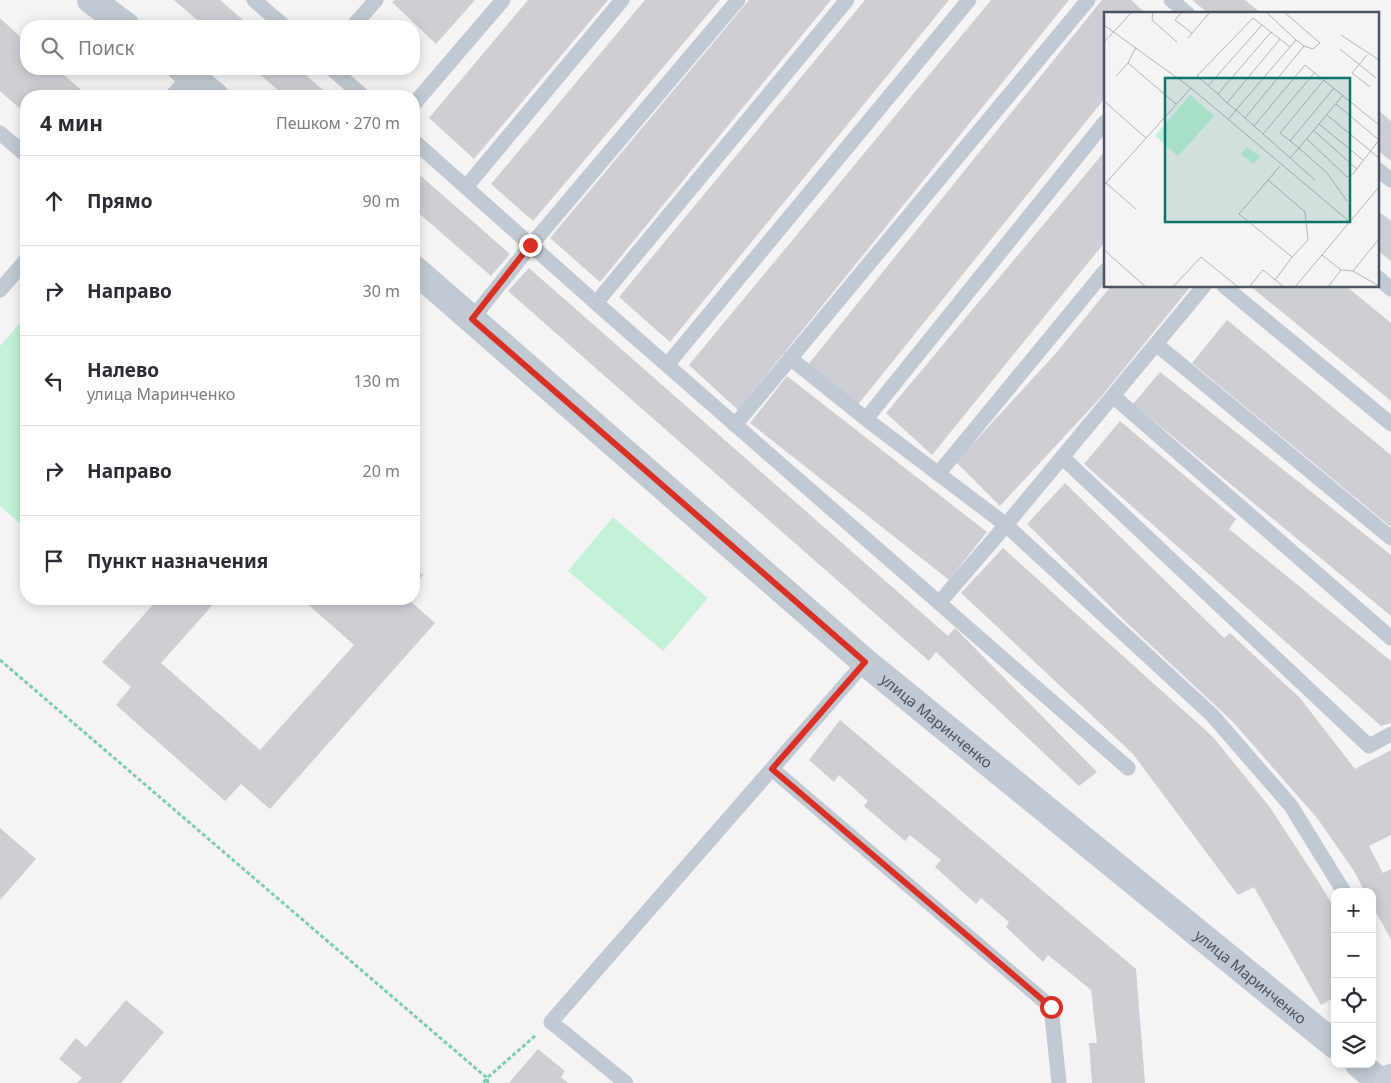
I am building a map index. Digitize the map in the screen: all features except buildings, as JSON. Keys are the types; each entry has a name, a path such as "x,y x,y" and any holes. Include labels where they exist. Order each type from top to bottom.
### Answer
{"main road":[{"path":"1387,1083 1391,1078"}],"street":[{"path":"91,0 118,20"},
{"path":"190,75 208,90"},
{"name":"улица Маринченко","path":"420,274 865,662 1331,1041"},
{"path":"1364,1068 1382,1083"}],"lane":[{"path":"254,0 277,20"},
{"path":"358,20 376,0"},
{"path":"420,97 503,0"},
{"path":"466,187 622,0"},
{"path":"472,319 530,245 738,0"},
{"path":"596,303 847,0"},
{"path":"667,365 970,0"},
{"path":"735,425 1088,0"},
{"path":"1171,0 1186,12"},
{"path":"176,90 185,75"},
{"path":"339,75 356,90"},
{"path":"866,419 1104,123"},
{"path":"0,133 20,151"},
{"path":"420,146 596,303 1128,768"},
{"path":"1378,170 1391,180"},
{"path":"0,290 20,267"},
{"path":"938,474 1104,272"},
{"path":"1378,278 1391,289"},
{"path":"940,603 1202,288"},
{"path":"1226,288 1391,424"},
{"path":"1156,344 1391,538"},
{"path":"790,358 1006,526 1212,714 1291,806 1342,888"},
{"path":"1113,396 1391,638"},
{"path":"1062,457 1369,746 1391,734"},
{"path":"626,1083 551,1022 865,662"},
{"path":"772,769 1051,1007 1059,1083"}],"path":[{"path":"0,660 487,1078 488,1083"},
{"path":"483,1083 551,1022"}],"green space":[{"path":"20,323 20,524 0,506 0,346"},
{"path":"613,517 708,598 663,651 568,571"}],"route":[{"path":"530,245 472,319 865,662 772,769 1051,1007"}]}
